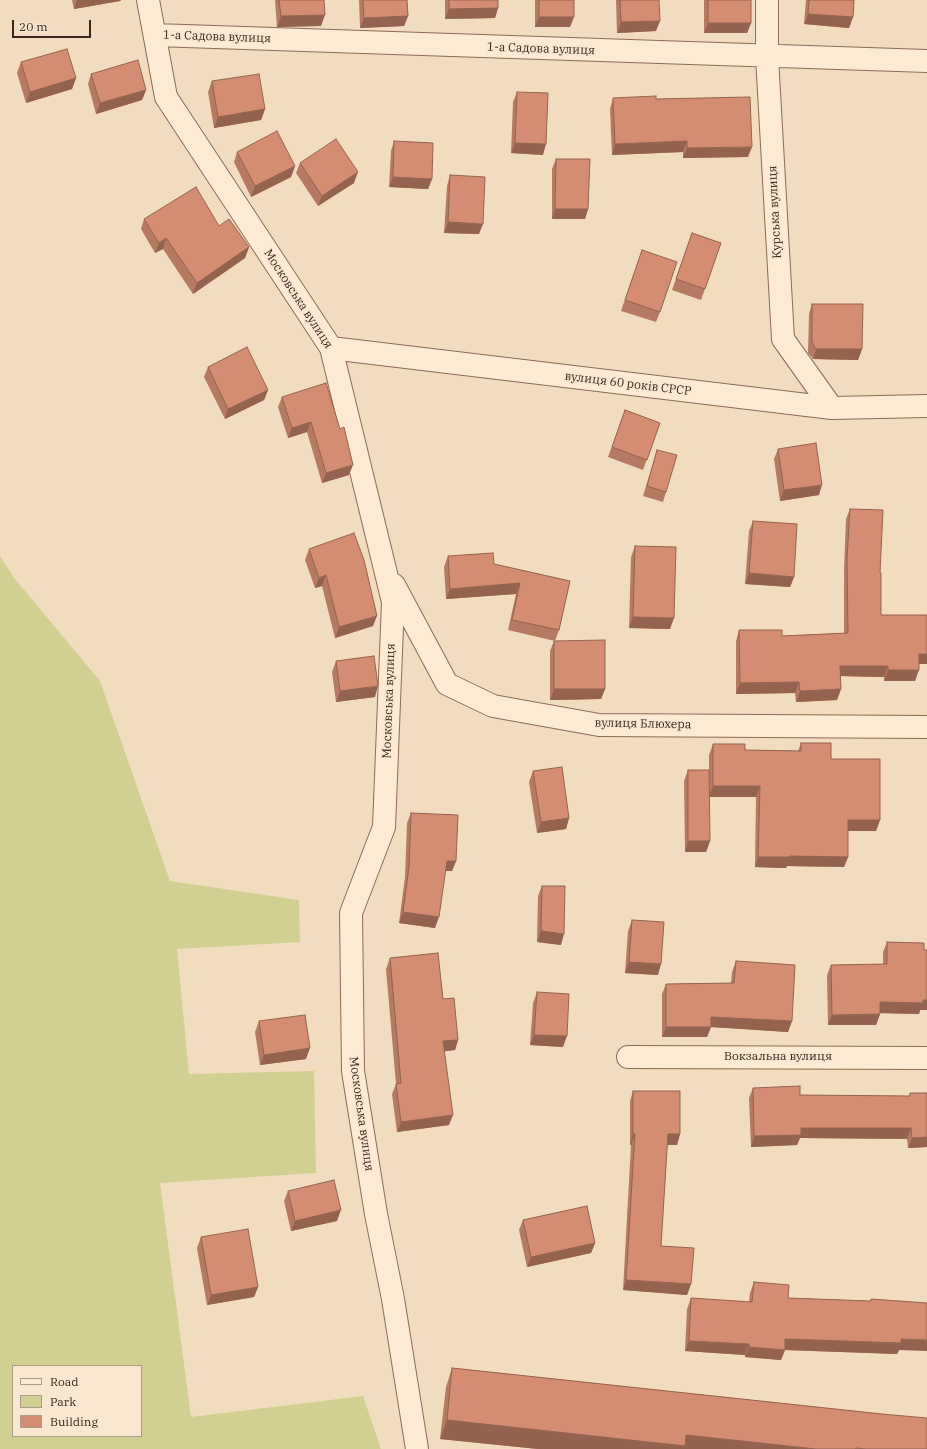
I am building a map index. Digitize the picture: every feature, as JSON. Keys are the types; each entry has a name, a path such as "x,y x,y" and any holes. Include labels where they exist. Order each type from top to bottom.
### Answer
{"street":[{"name":"Московська вулиця","path":"148,0 166,97 331,348 393,602 384,826 351,913 353,1071 376,1214 393,1299 417,1449"},
{"name":"Курська вулиця","path":"767,0 767,57 783,339 832,408"},
{"name":"1-а Садова вулиця","path":"155,35 767,57 927,61"},
{"name":"вулиця 60 років СРСР","path":"331,348 832,408 927,406"},
{"name":"вулиця Блюхера","path":"385,570 447,684 493,706 599,725 927,727"},
{"name":"Вокзальна вулиця","path":"628,1057 927,1058"}],"green space":[{"path":"0,556 14,578 100,681 170,881 299,900 300,942 177,949 189,1074 314,1071 316,1173 160,1183 191,1417 363,1396 381,1449 0,1449"}],"building":[{"path":"279,0 324,0 325,15 281,16"},
{"path":"363,0 407,0 408,16 364,18"},
{"path":"449,0 498,0 498,8 449,9"},
{"path":"539,0 574,0 574,17 539,17"},
{"path":"620,0 659,0 660,21 621,22"},
{"path":"708,0 751,0 751,23 708,23"},
{"path":"809,0 854,0 853,17 808,14"},
{"path":"67,49 76,78 30,92 21,62"},
{"path":"138,60 146,90 100,103 91,74"},
{"path":"259,74 265,109 218,117 212,81"},
{"path":"517,92 548,93 546,144 515,143"},
{"path":"656,96 656,99 750,97 752,147 687,148 687,141 615,144 613,98"},
{"path":"277,131 295,166 255,186 237,152"},
{"path":"336,139 358,172 322,196 300,163"},
{"path":"394,141 433,143 432,179 393,177"},
{"path":"556,159 590,159 588,209 555,209"},
{"path":"450,175 485,177 483,224 448,222"},
{"path":"196,187 219,226 229,219 249,247 197,283 166,238 159,243 144,219"},
{"path":"692,233 721,243 705,289 676,279"},
{"path":"642,250 677,262 660,312 625,300"},
{"path":"812,304 863,304 862,349 816,349 812,343"},
{"path":"247,347 268,390 228,409 208,367"},
{"path":"326,383 340,429 344,427 353,465 326,473 311,422 292,428 282,397"},
{"path":"625,410 660,423 647,460 612,447"},
{"path":"816,443 822,485 784,490 778,449"},
{"path":"657,450 677,455 666,492 647,486"},
{"path":"850,509 883,510 880,573 881,615 927,615 927,654 919,654 919,670 888,670 888,666 840,666 841,689 800,691 799,682 740,683 739,630 782,630 782,636 848,633 847,559"},
{"path":"753,521 797,524 794,577 749,573"},
{"path":"354,533 364,560 377,616 339,627 326,575 319,578 309,549"},
{"path":"635,546 676,547 674,618 633,617"},
{"path":"493,553 494,564 570,581 559,630 512,620 520,583 450,589 448,556"},
{"path":"605,640 605,689 554,689 554,641"},
{"path":"374,656 378,686 340,691 336,661"},
{"path":"801,743 831,743 831,759 880,759 880,820 848,820 848,857 758,857 760,786 713,786 713,744 745,744 745,750 801,751"},
{"path":"562,767 569,818 541,822 533,771"},
{"path":"688,770 709,770 710,841 688,841"},
{"path":"411,813 458,815 456,861 447,861 439,917 403,912 409,867"},
{"path":"542,886 565,886 564,934 541,931"},
{"path":"632,920 664,922 661,964 629,962"},
{"path":"887,942 924,943 924,950 927,950 927,1000 923,1000 923,1003 880,1002 880,1014 832,1015 831,965 887,964"},
{"path":"438,953 443,999 454,998 458,1040 443,1041 453,1115 401,1122 396,1084 401,1083 390,958"},
{"path":"736,961 795,965 792,1021 711,1017 711,1027 666,1027 666,984 734,983"},
{"path":"537,992 569,994 567,1036 534,1035"},
{"path":"305,1015 310,1048 264,1055 259,1021"},
{"path":"800,1086 800,1095 910,1096 910,1093 927,1093 927,1137 912,1138 911,1128 801,1128 801,1135 754,1136 753,1088"},
{"path":"633,1091 680,1091 680,1134 668,1134 661,1246 694,1248 691,1284 626,1280 635,1134 633,1134"},
{"path":"334,1180 341,1210 295,1221 288,1191"},
{"path":"587,1206 595,1243 531,1257 523,1220"},
{"path":"248,1229 258,1287 211,1295 201,1237"},
{"path":"754,1282 789,1285 788,1298 871,1301 871,1299 927,1303 927,1340 901,1339 901,1343 785,1339 785,1350 749,1347 749,1344 689,1341 691,1298 752,1302"},
{"path":"452,1368 927,1418 927,1449 816,1449 686,1435 685,1446 447,1420"}]}
